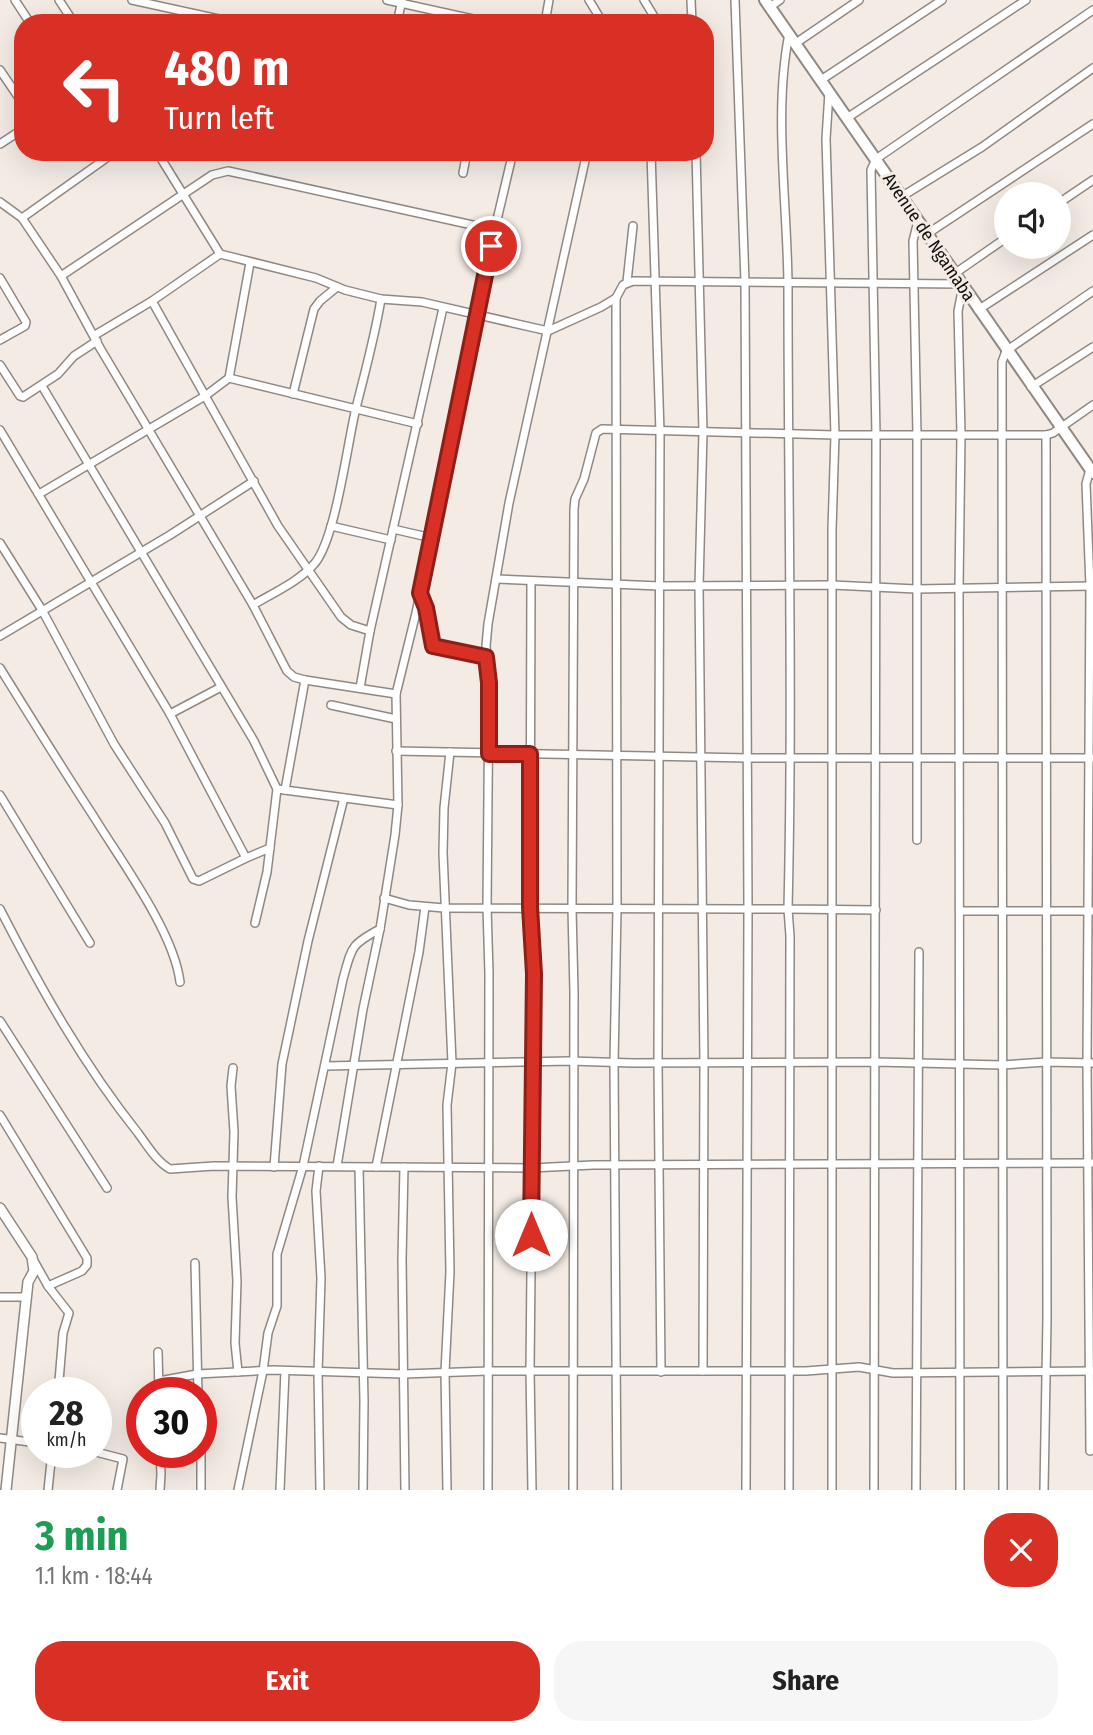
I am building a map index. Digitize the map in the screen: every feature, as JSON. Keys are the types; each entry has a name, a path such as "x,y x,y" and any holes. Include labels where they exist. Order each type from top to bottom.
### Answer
{"main road":[{"name":"Avenue de Ngamaba","path":"772,2 792,39 1006,351 1091,467"}],"street":[{"path":"132,0 196,14"},
{"path":"387,0 455,14"},
{"path":"735,0 745,282 747,432 746,1490"},
{"path":"789,1490 790,434 783,62 792,39 859,0"},
{"path":"821,80 942,0"},
{"path":"847,118 1026,0"},
{"path":"874,1490 876,435 871,170 876,159 1093,10"},
{"path":"901,197 982,147 1093,68"},
{"path":"0,70 14,91"},
{"path":"830,92 826,139 835,435 832,585 832,1490"},
{"path":"927,234 1093,124"},
{"path":"22,218 102,161"},
{"path":"163,161 220,254 316,278 337,287 381,299 422,302 548,331 616,298 627,282 633,226"},
{"path":"463,173 465,161"},
{"path":"337,1166 380,929 398,805 396,694 432,538 511,161"},
{"path":"488,1490 488,624 509,503 585,161"},
{"path":"652,161 660,432 658,1063 661,1372"},
{"path":"696,161 702,432 699,586 703,757 703,1371"},
{"path":"61,276 212,175 228,171 495,230"},
{"path":"1071,195 1093,180"},
{"path":"0,202 22,218 61,276 147,428 253,605 287,671 294,677 305,680 396,694"},
{"path":"917,840 914,241 918,221"},
{"path":"978,310 1093,235"},
{"path":"627,282 959,281 994,249"},
{"path":"0,365 21,397 26,396 58,374 96,338 220,254"},
{"path":"39,494 205,396 229,378 250,263"},
{"path":"0,278 26,322 25,326 0,340"},
{"path":"959,281 960,1490"},
{"path":"293,394 314,309 337,287"},
{"path":"1003,1490 1002,362 1006,351 1093,291"},
{"path":"616,298 617,909 614,1063 617,1166 617,1490"},
{"path":"253,605 309,569 321,554 331,526 381,299"},
{"path":"152,301 278,527 341,617 351,625 370,631"},
{"path":"360,688 370,631 443,308"},
{"path":"1031,387 1093,347"},
{"path":"229,378 418,424"},
{"path":"42,386 143,551 281,789"},
{"path":"573,1490 575,1061 572,909 575,499 584,479 596,433 602,429 835,435 1046,435 1093,405"},
{"path":"0,430 170,714 246,858"},
{"path":"1044,1490 1046,435"},
{"path":"1090,1451 1091,586 1086,484 1091,467"},
{"path":"0,636 254,481"},
{"path":"331,526 391,540"},
{"path":"393,529 432,538"},
{"path":"0,543 42,610 114,744 165,822 192,879 199,881 270,848"},
{"path":"496,579 659,586 832,585 916,589 1091,586"},
{"path":"531,582 530,907 534,974 530,1370 532,1490"},
{"path":"420,593 426,608 433,646 486,657"},
{"path":"0,668 135,880 173,950 180,982"},
{"path":"255,923 305,680"},
{"path":"170,714 221,687"},
{"path":"331,705 396,719"},
{"path":"397,751 748,758 1091,758"},
{"path":"447,1490 445,1372 450,1272 447,1105 452,1063 444,908 444,808 450,752"},
{"path":"281,789 398,805"},
{"path":"0,795 90,943"},
{"path":"274,1167 282,1064 311,929 344,798"},
{"path":"384,898 425,907 444,908 876,910"},
{"path":"376,1167 419,952 425,907"},
{"path":"0,909 40,988 123,1115 161,1163 170,1169 232,1166 531,1168 1091,1163"},
{"path":"960,911 1091,911"},
{"path":"238,1490 263,1371 268,1333 279,1293 277,1254 303,1166 342,979 357,941 380,929"},
{"path":"916,1490 919,952"},
{"path":"0,1021 107,1188"},
{"path":"325,1066 533,1061 1002,1065 1090,1063"},
{"path":"233,1068 232,1166 238,1372"},
{"path":"0,1115 87,1258 87,1265 82,1271 48,1286"},
{"path":"319,1166 316,1191 321,1278 317,1373 320,1490"},
{"path":"404,1167 402,1259 405,1490"},
{"path":"359,1168 363,1490"},
{"path":"0,1208 48,1286 69,1313 63,1333 59,1377"},
{"path":"6,1490 27,1282 34,1271 32,1257"},
{"path":"195,1263 197,1377"},
{"path":"0,1297 27,1297"},
{"path":"158,1352 159,1377"},
{"path":"181,1377 263,1371 404,1374 530,1370 789,1371 859,1367 893,1373 1092,1371"},
{"path":"280,1490 285,1371"},
{"path":"0,1438 21,1441"},
{"path":"112,1456 123,1459 117,1490"},
{"path":"48,1490 50,1468"},
{"path":"160,1490 161,1468"},
{"path":"201,1468 201,1490"}],"route":[{"path":"491,246 420,593 426,608 433,646 486,657 489,683 489,754 530,754 530,907 534,974 531,1235"}]}
